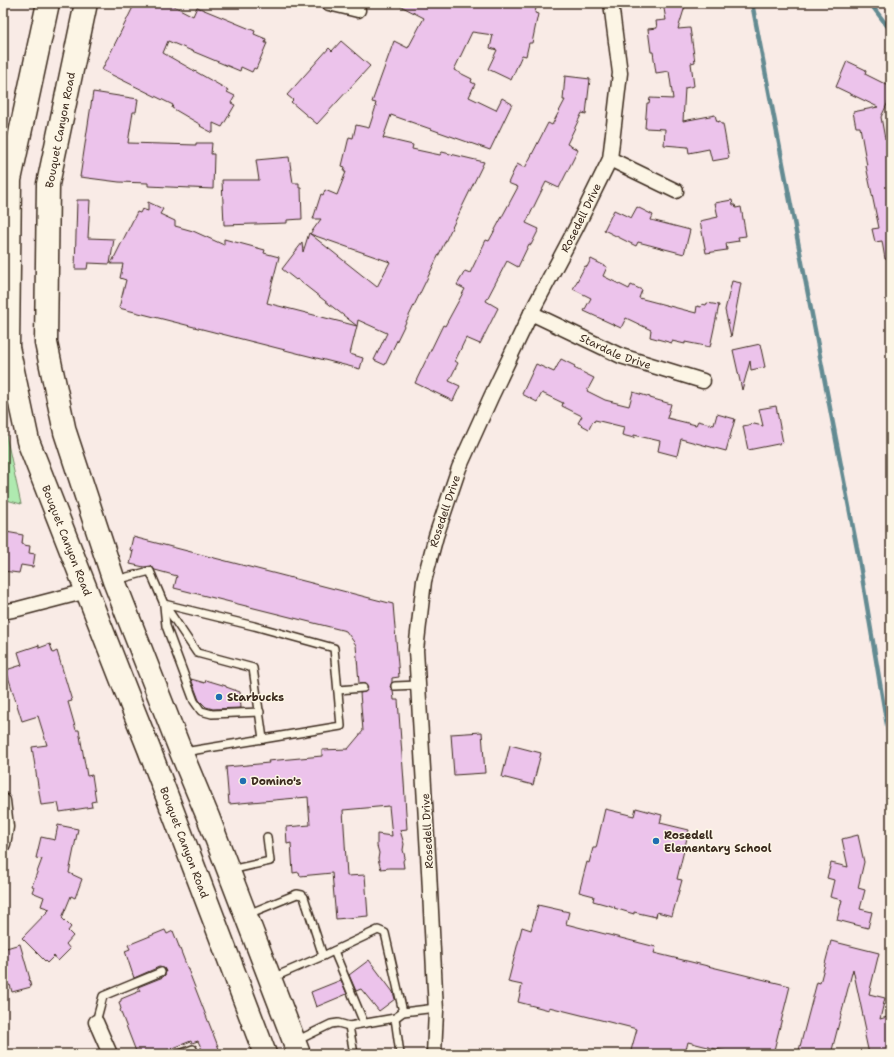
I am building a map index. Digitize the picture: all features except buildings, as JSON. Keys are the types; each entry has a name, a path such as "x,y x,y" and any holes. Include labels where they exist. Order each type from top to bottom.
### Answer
{"main road":[{"name":"Bouquet Canyon Road","path":"48,3 10,180 8,347 28,441 149,749 265,1054"},
{"name":"Bouquet Canyon Road","path":"86,3 48,184 46,343 65,432 114,581 208,817 296,1048"},
{"path":"87,591 114,581"},
{"path":"119,673 145,702 196,832 199,836 206,834 208,817"}],"street":[{"path":"329,3 360,6"},
{"name":"Rosedell Drive","path":"434,1054 436,1008 416,650 424,581 436,536 459,468 531,313 576,228 610,159 620,73 611,3"},
{"path":"610,159 676,190"},
{"name":"Stardale Drive","path":"531,313 621,356 703,381"},
{"path":"3,612 87,591"},
{"path":"3,801 6,826 3,844"},
{"path":"96,1022 110,1054"}],"lane":[{"path":"114,581 150,571 164,604 197,653 253,668 263,738"},
{"path":"164,604 254,626 334,648 341,726 181,752"},
{"path":"164,604 166,626 194,701 201,711 212,714 260,712"},
{"path":"395,686 418,685"},
{"path":"338,690 363,688"},
{"path":"228,870 270,862 267,837"},
{"path":"246,915 298,894 302,895 304,897 323,956"},
{"path":"270,979 378,930 385,933 403,1012"},
{"path":"334,951 364,1023"},
{"path":"96,1022 103,996 161,972"},
{"path":"296,1048 331,1024 338,1023 349,1026 396,1018 403,1012 436,1008"},
{"path":"396,1018 400,1054"},
{"path":"349,1026 354,1054"},
{"path":"180,1054 193,1048"}],"green space":[{"path":"3,421 21,504 3,499"}],"waterway":[{"path":"752,3 859,559 891,749"},
{"path":"870,3 891,31"}],"place":[{"name":"Starbucks","path":"219,697"},
{"name":"Domino's","path":"243,781"},
{"name":"Rosedell Elementary School","path":"656,841"}]}
